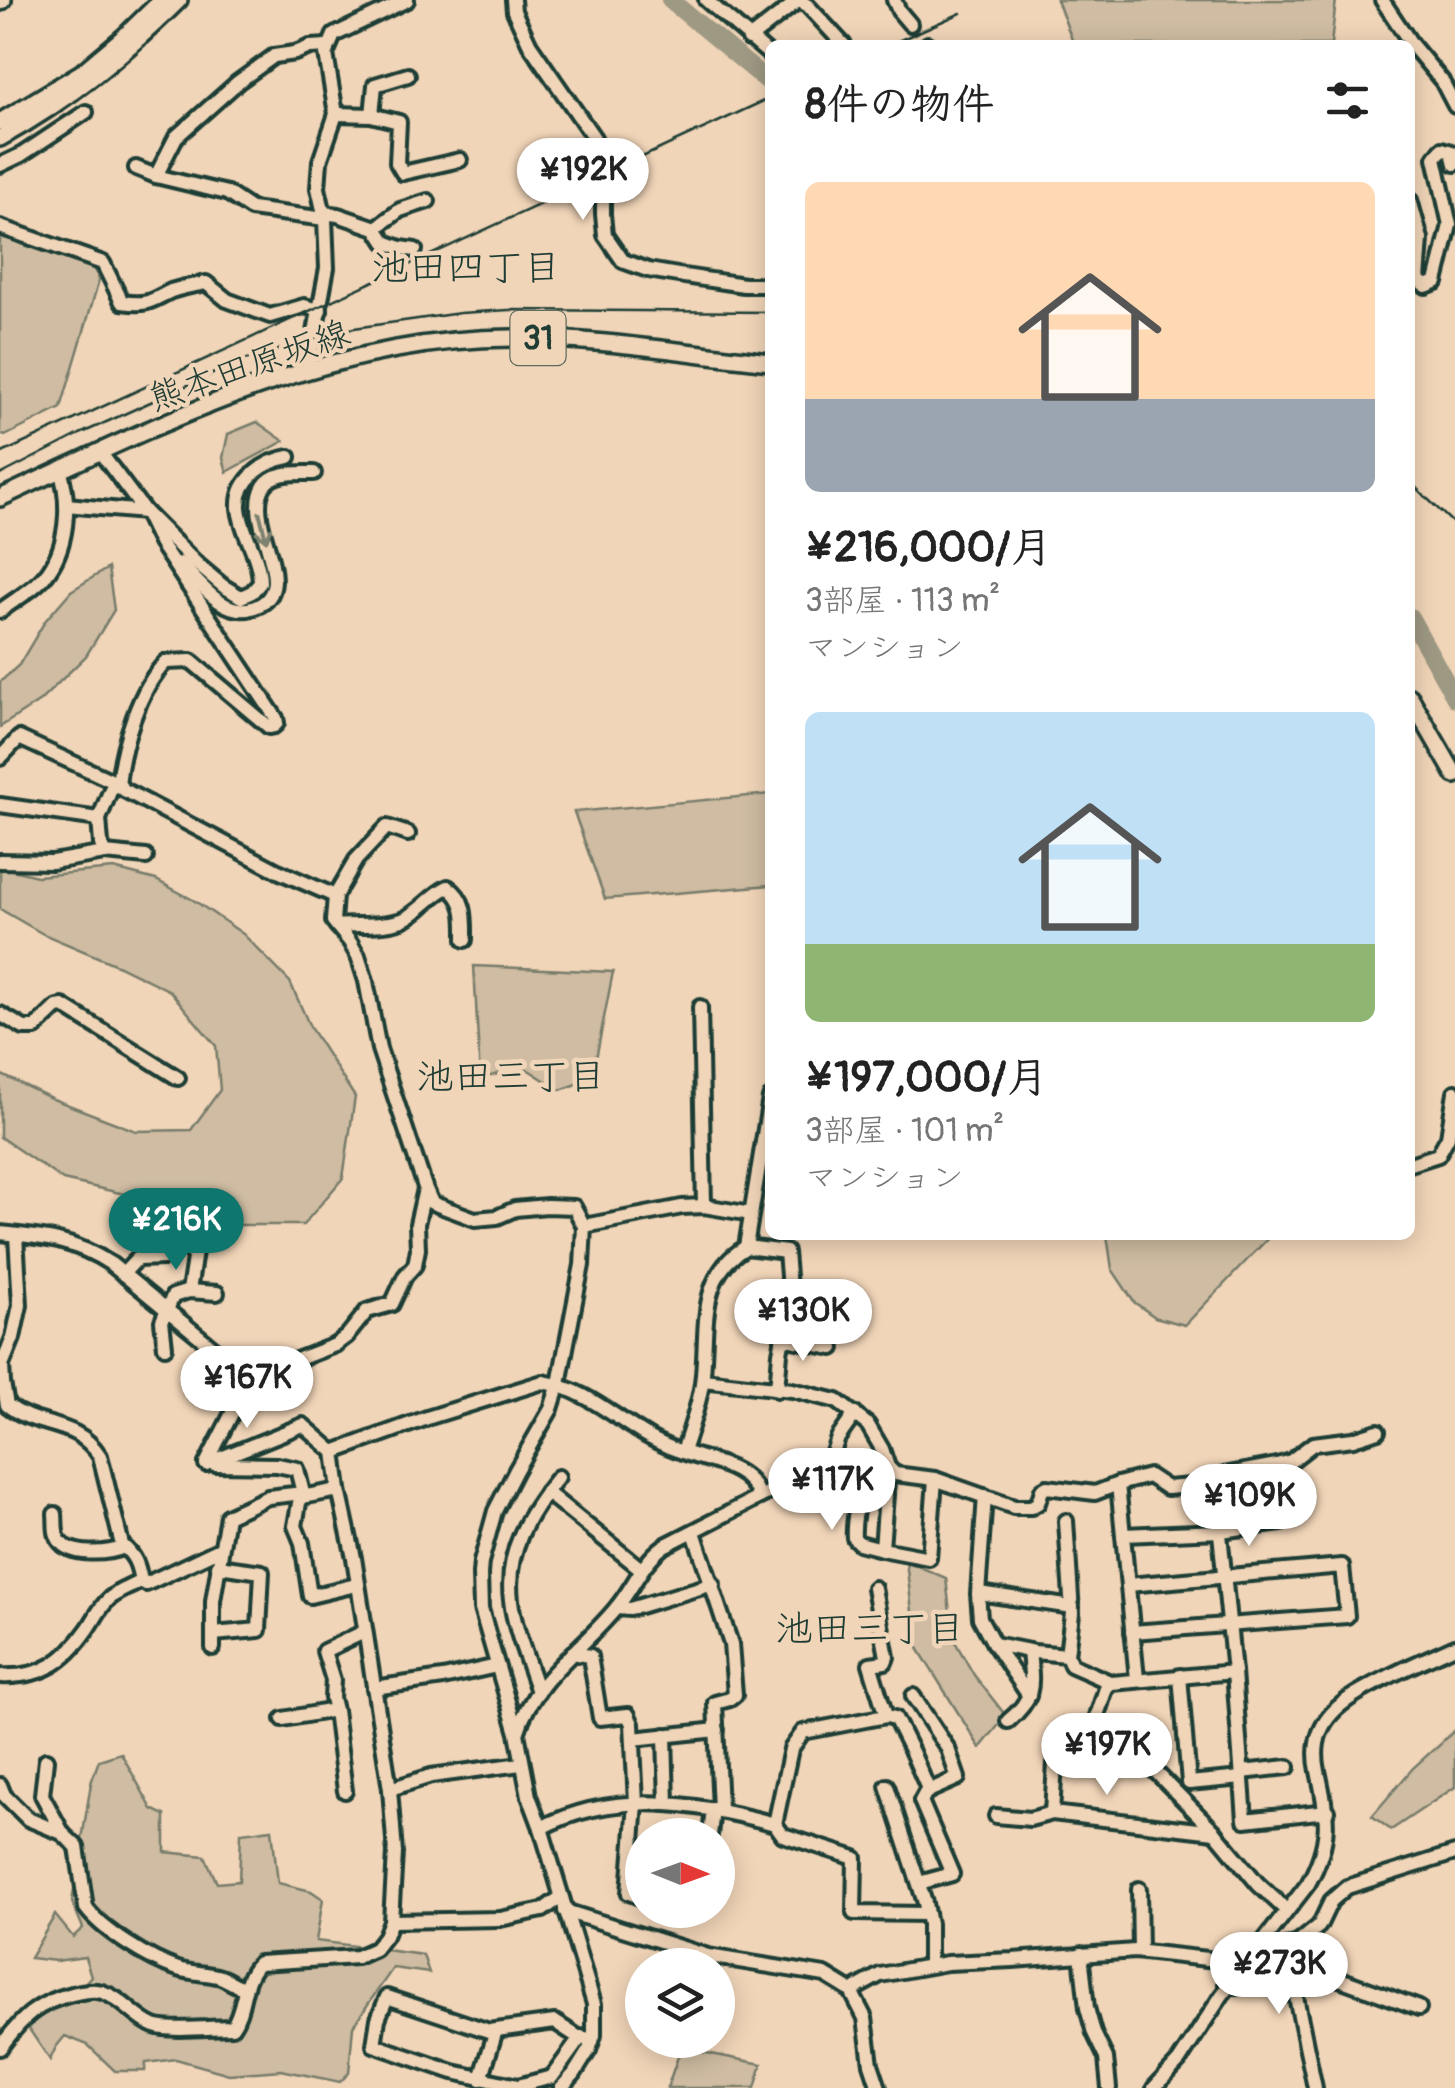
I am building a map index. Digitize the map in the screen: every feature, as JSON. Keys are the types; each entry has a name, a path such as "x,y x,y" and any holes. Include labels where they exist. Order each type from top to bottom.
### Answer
{"main road":[{"path":"0,122 81,73 162,0"},
{"path":"0,138 88,82 134,45 178,0"},
{"name":"熊本田原坂線","path":"0,498 227,398 308,369 409,346 509,338 556,339 765,361"},
{"path":"1415,706 1455,776"}],"street":[{"path":"308,369 327,268 318,188 320,161 336,114 328,46 334,35 407,0"},
{"path":"706,0 765,52"},
{"path":"749,38 799,0 839,40"},
{"path":"894,0 910,24"},
{"path":"1382,0 1409,40"},
{"path":"514,5 530,45 594,138 603,174 606,235 623,260 648,270 765,285"},
{"path":"156,176 176,137 238,82 274,56 328,46"},
{"path":"1415,49 1442,82 1455,106"},
{"path":"372,115 376,85 408,75"},
{"path":"0,165 86,112"},
{"path":"336,114 372,115 399,122 398,163 403,174 460,160"},
{"path":"1415,218 1421,239 1418,280 1426,286 1436,282 1450,224 1435,158 1442,149 1452,152 1455,164"},
{"path":"136,168 227,193 251,210 338,215 376,228 385,242 415,250"},
{"path":"376,228 400,210 428,202"},
{"path":"0,218 5,229 103,263 122,302 138,305 155,301 173,290 206,283 227,300 270,316 304,306 320,310"},
{"path":"100,452 145,512 198,565 241,597 260,583 260,568 238,506 242,493 256,470 272,460 289,457"},
{"path":"0,611 46,576 57,553 66,522 66,488 60,470"},
{"path":"160,543 228,608 254,608 266,601 274,586 274,571 258,518 258,498 265,482 277,476 314,473"},
{"path":"66,505 145,512"},
{"path":"119,784 120,767 139,704 166,662 190,661 269,726 277,723 160,543 145,512"},
{"path":"0,758 19,738 119,784 239,852 335,896"},
{"path":"104,853 98,819 111,789 119,784"},
{"path":"0,805 98,819"},
{"path":"408,834 388,827 356,860 335,896 333,922 358,956 379,1049 432,1203 475,1219 498,1218 515,1209 574,1208 584,1226 582,1265 559,1384 551,1409 495,1511 481,1562 481,1608 517,1733 529,1796 594,2004 595,2019 574,2074 560,2088"},
{"path":"0,861 52,862 104,853 146,857"},
{"path":"337,926 404,920 448,887 458,894 465,909 465,940"},
{"path":"0,1014 24,1028 35,1028 64,1006 178,1078"},
{"path":"700,1007 704,1206"},
{"path":"1415,1162 1438,1155 1448,1137 1455,1092"},
{"path":"746,1246 765,1130"},
{"path":"206,1464 250,1378 335,1345 367,1311 392,1304 414,1265 425,1187"},
{"path":"584,1226 682,1207 704,1206 752,1214"},
{"path":"0,1233 70,1243 94,1252 250,1378"},
{"path":"16,1235 20,1306 2,1365 7,1406 22,1416 81,1435 93,1446 100,1456 122,1546 138,1563 141,1581"},
{"path":"189,1291 196,1245"},
{"path":"682,1452 703,1380 713,1282 730,1256 746,1246 786,1252 790,1300 777,1390"},
{"path":"122,1274 137,1259 164,1258"},
{"path":"164,1347 162,1321 173,1296 189,1291 217,1292"},
{"path":"782,1338 832,1348"},
{"path":"703,1380 792,1390 837,1402 868,1425 895,1474 935,1479 1014,1507 1038,1503 1046,1487 1095,1493 1149,1476 1167,1488 1216,1484"},
{"path":"334,1452 543,1382 559,1384 596,1401 652,1439 737,1470 756,1485 759,1497"},
{"path":"517,1733 522,1717 543,1684 617,1608 649,1558 664,1546 785,1484 820,1473 855,1414"},
{"path":"0,2048 32,2010 80,1992 100,1991 154,2026 232,2027 239,2018 245,1988 258,1963 364,1955 375,1949 391,1921 394,1852 390,1789 334,1452 303,1425 206,1464"},
{"path":"1327,1811 1245,1820 1216,1484 1222,1474 1290,1461 1313,1444 1352,1440 1378,1432"},
{"path":"831,1458 847,1463 857,1474 854,1538 859,1543 930,1558 935,1479"},
{"path":"206,1464 277,1464 297,1469 303,1494 295,1526 302,1543 310,1596 356,1585"},
{"path":"1124,1535 1220,1531 1281,1523 1277,1465"},
{"path":"882,1549 888,1467"},
{"path":"538,1692 511,1604 510,1586 521,1532 531,1511 558,1477"},
{"path":"1118,1484 1136,1679"},
{"path":"218,1566 262,1572 259,1630 213,1641 213,1601 220,1549 227,1516 268,1497 339,1490"},
{"path":"546,1492 641,1569"},
{"path":"985,1496 978,1593 980,1618 1030,1696"},
{"path":"55,1514 56,1536 62,1545 100,1555 124,1547"},
{"path":"1066,1521 1072,1607 1067,1655 1072,1665 1108,1682 1234,1672"},
{"path":"694,1532 732,1644 735,1695 715,1703 715,1818"},
{"path":"141,1581 146,1584 220,1549"},
{"path":"1128,1585 1342,1566 1347,1616 1132,1632"},
{"path":"0,1676 27,1675 52,1666 68,1654 107,1602 141,1581"},
{"path":"617,1608 630,1609 713,1584"},
{"path":"874,1588 887,1657 884,1662 870,1664 886,1716"},
{"path":"978,1593 1072,1607"},
{"path":"345,1790 333,1680 324,1651 364,1632"},
{"path":"994,1644 1067,1655"},
{"path":"1157,2086 1316,1869 1324,1848 1327,1811 1315,1750 1320,1729 1352,1695 1455,1646"},
{"path":"1008,1721 1024,1708 1030,1696 1030,1651"},
{"path":"572,1653 590,1656 600,1718 628,1714 632,1724 635,1818"},
{"path":"374,1688 497,1666"},
{"path":"1180,1676 1189,1783 1288,1766"},
{"path":"1083,1759 1108,1682"},
{"path":"913,1696 948,1750 958,1778 929,1791 922,1801 952,1874 919,1884"},
{"path":"283,1719 334,1710"},
{"path":"776,1824 791,1748 803,1732 811,1729 820,1731 886,1716 895,1718 929,1791"},
{"path":"633,1739 717,1730"},
{"path":"666,1736 668,1804"},
{"path":"1052,1813 1057,1759 1152,1768 1286,1910"},
{"path":"46,1760 42,1795 62,1833 79,1854 86,1908 92,1916 131,1945 178,1969 222,1976 245,1988"},
{"path":"390,1789 431,1776 521,1764"},
{"path":"0,1785 4,1795 28,1819 62,1833"},
{"path":"887,1786 927,1914 929,1965"},
{"path":"542,1828 586,1809 636,1803 717,1809 776,1824 783,1835 856,1858 854,1913 927,1914"},
{"path":"996,1816 1030,1819 1052,1813 1214,1832"},
{"path":"1252,1957 1298,1942 1319,1926 1332,1901 1347,1888 1455,1854"},
{"path":"1139,1889 1140,1951"},
{"path":"391,1921 500,1918 563,1904 708,1956 826,1976 851,1992 865,2018 878,2088"},
{"path":"851,1992 880,1975 929,1965 1140,1951 1234,1962 1226,1990"},
{"path":"1081,1954 1087,2008 1106,2058 1109,2088"},
{"path":"1226,1990 1240,1986 1264,1962 1271,1962 1287,1979 1294,1987 1315,2088"},
{"path":"1287,1979 1326,1974 1419,2008"},
{"path":"386,1997 489,2030 555,2022 586,2039 552,2078 518,2086 453,2072 374,2046 386,1997"},
{"path":"482,2078 496,2030"}],"shaded area":[{"path":"1057,0 1336,0 1332,40 1072,40"},
{"path":"0,232 92,261 99,280 61,408 5,436 0,434"},
{"path":"257,422 284,441 227,472 223,458 228,434"},
{"path":"108,568 114,610 86,656 40,701 0,727 0,682 19,665 45,621 71,591"},
{"path":"765,794 765,885 605,899 574,812"},
{"path":"0,867 37,876 114,869 156,880 243,934 290,982 311,1029 355,1097 343,1178 303,1225 240,1225 63,1180 0,1137 0,1074 136,1131 191,1130 220,1090 216,1046 170,991 43,934 0,909"},
{"path":"474,966 613,972 592,1079 560,1090 524,1067 480,1079"},
{"path":"1108,1240 1266,1240 1185,1325 1155,1317 1134,1302 1112,1269"},
{"path":"906,1561 946,1578 953,1638 974,1675 1006,1716 980,1748 916,1645"},
{"path":"1455,1730 1455,1787 1391,1830 1372,1816 1413,1768"},
{"path":"121,1753 152,1809 165,1815 165,1852 205,1856 217,1883 239,1881 241,1833 272,1829 278,1883 311,1891 323,1899 316,1941 423,1955 429,1973 393,1968 353,2026 349,2073 340,2082 281,2070 229,2074 176,2059 146,2063 145,2071 115,2071 88,2045 65,2036 50,2060 29,2029 39,2015 68,2002 91,1976 85,1957 56,1961 30,1958 55,1915 73,1937 83,1928 72,1902 91,1783 99,1760"},
{"path":"678,2058 732,2058 762,2064 755,2088 667,2088"}],"waterway":[{"path":"670,0 765,79"},
{"path":"1415,626 1455,698"}],"tunnel":[{"path":"910,24 924,40"}],"railway":[{"path":"900,40 961,13"},
{"path":"0,454 765,100"},
{"path":"0,475 241,361 354,328 509,310 765,312"},
{"path":"1415,487 1455,525"}],"district":[{"name":"池田四丁目","path":"466,267"},
{"name":"池田三丁目","path":"511,1076"},
{"name":"池田三丁目","path":"870,1628"}]}
